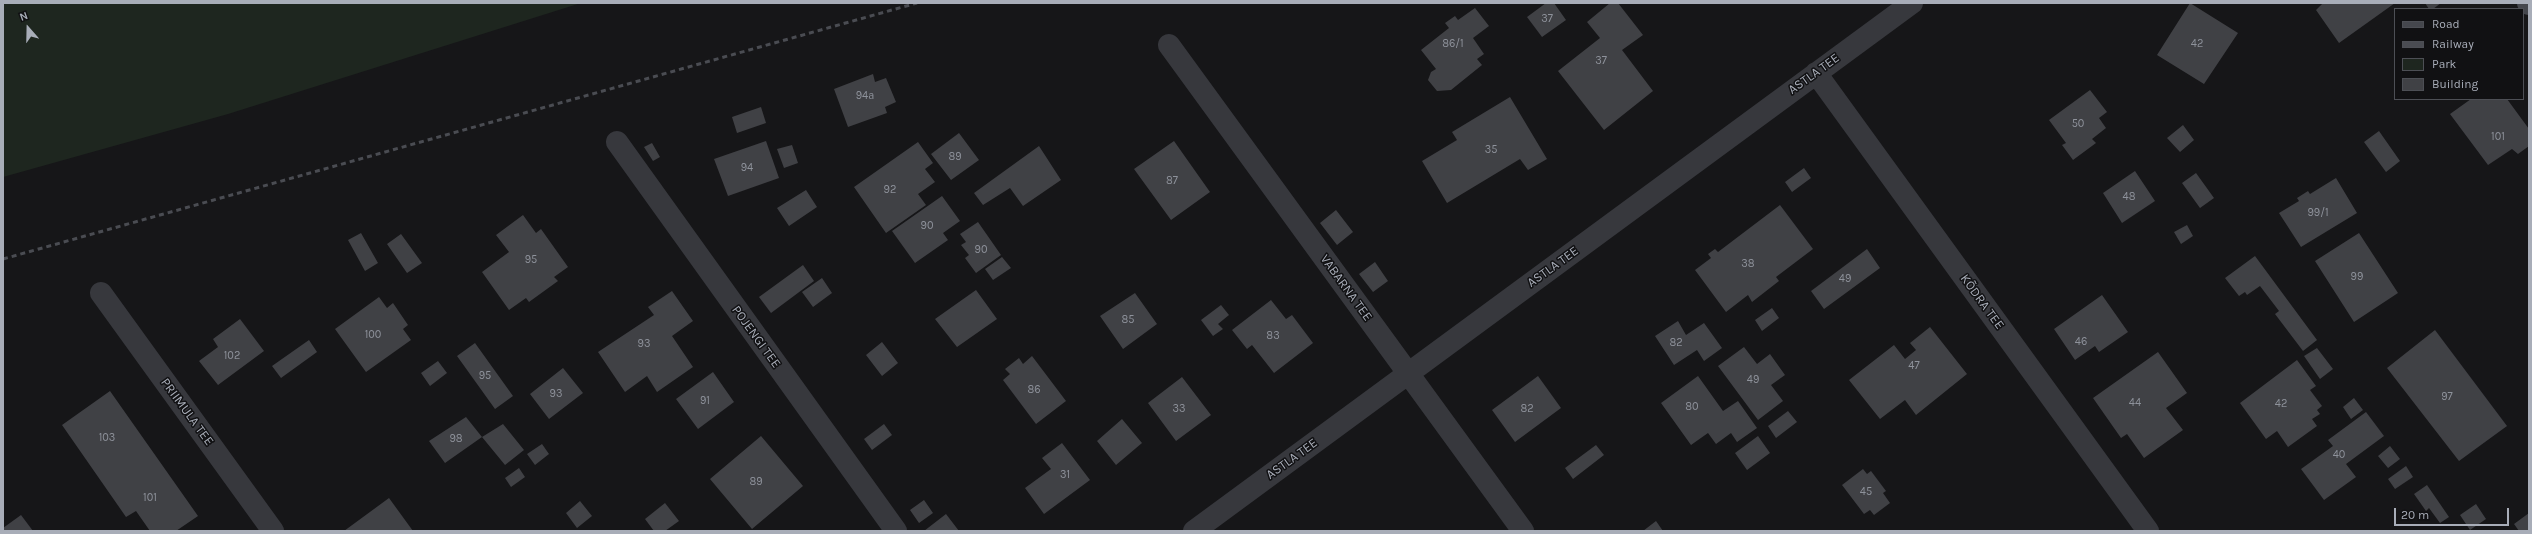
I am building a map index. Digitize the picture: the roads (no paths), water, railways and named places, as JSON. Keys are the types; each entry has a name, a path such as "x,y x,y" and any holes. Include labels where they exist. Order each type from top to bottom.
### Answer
{"street":[{"name":"ASTLA TEE","path":"1194,531 1912,3"},
{"name":"VABARNA TEE","path":"1169,45 1523,531"},
{"name":"KÕDRA TEE","path":"1816,73 2148,531"},
{"name":"POJENGI TEE","path":"617,142 896,531"},
{"name":"PRIIMULA TEE","path":"101,293 272,531"}],"railway":[{"path":"3,259 917,3"}]}
